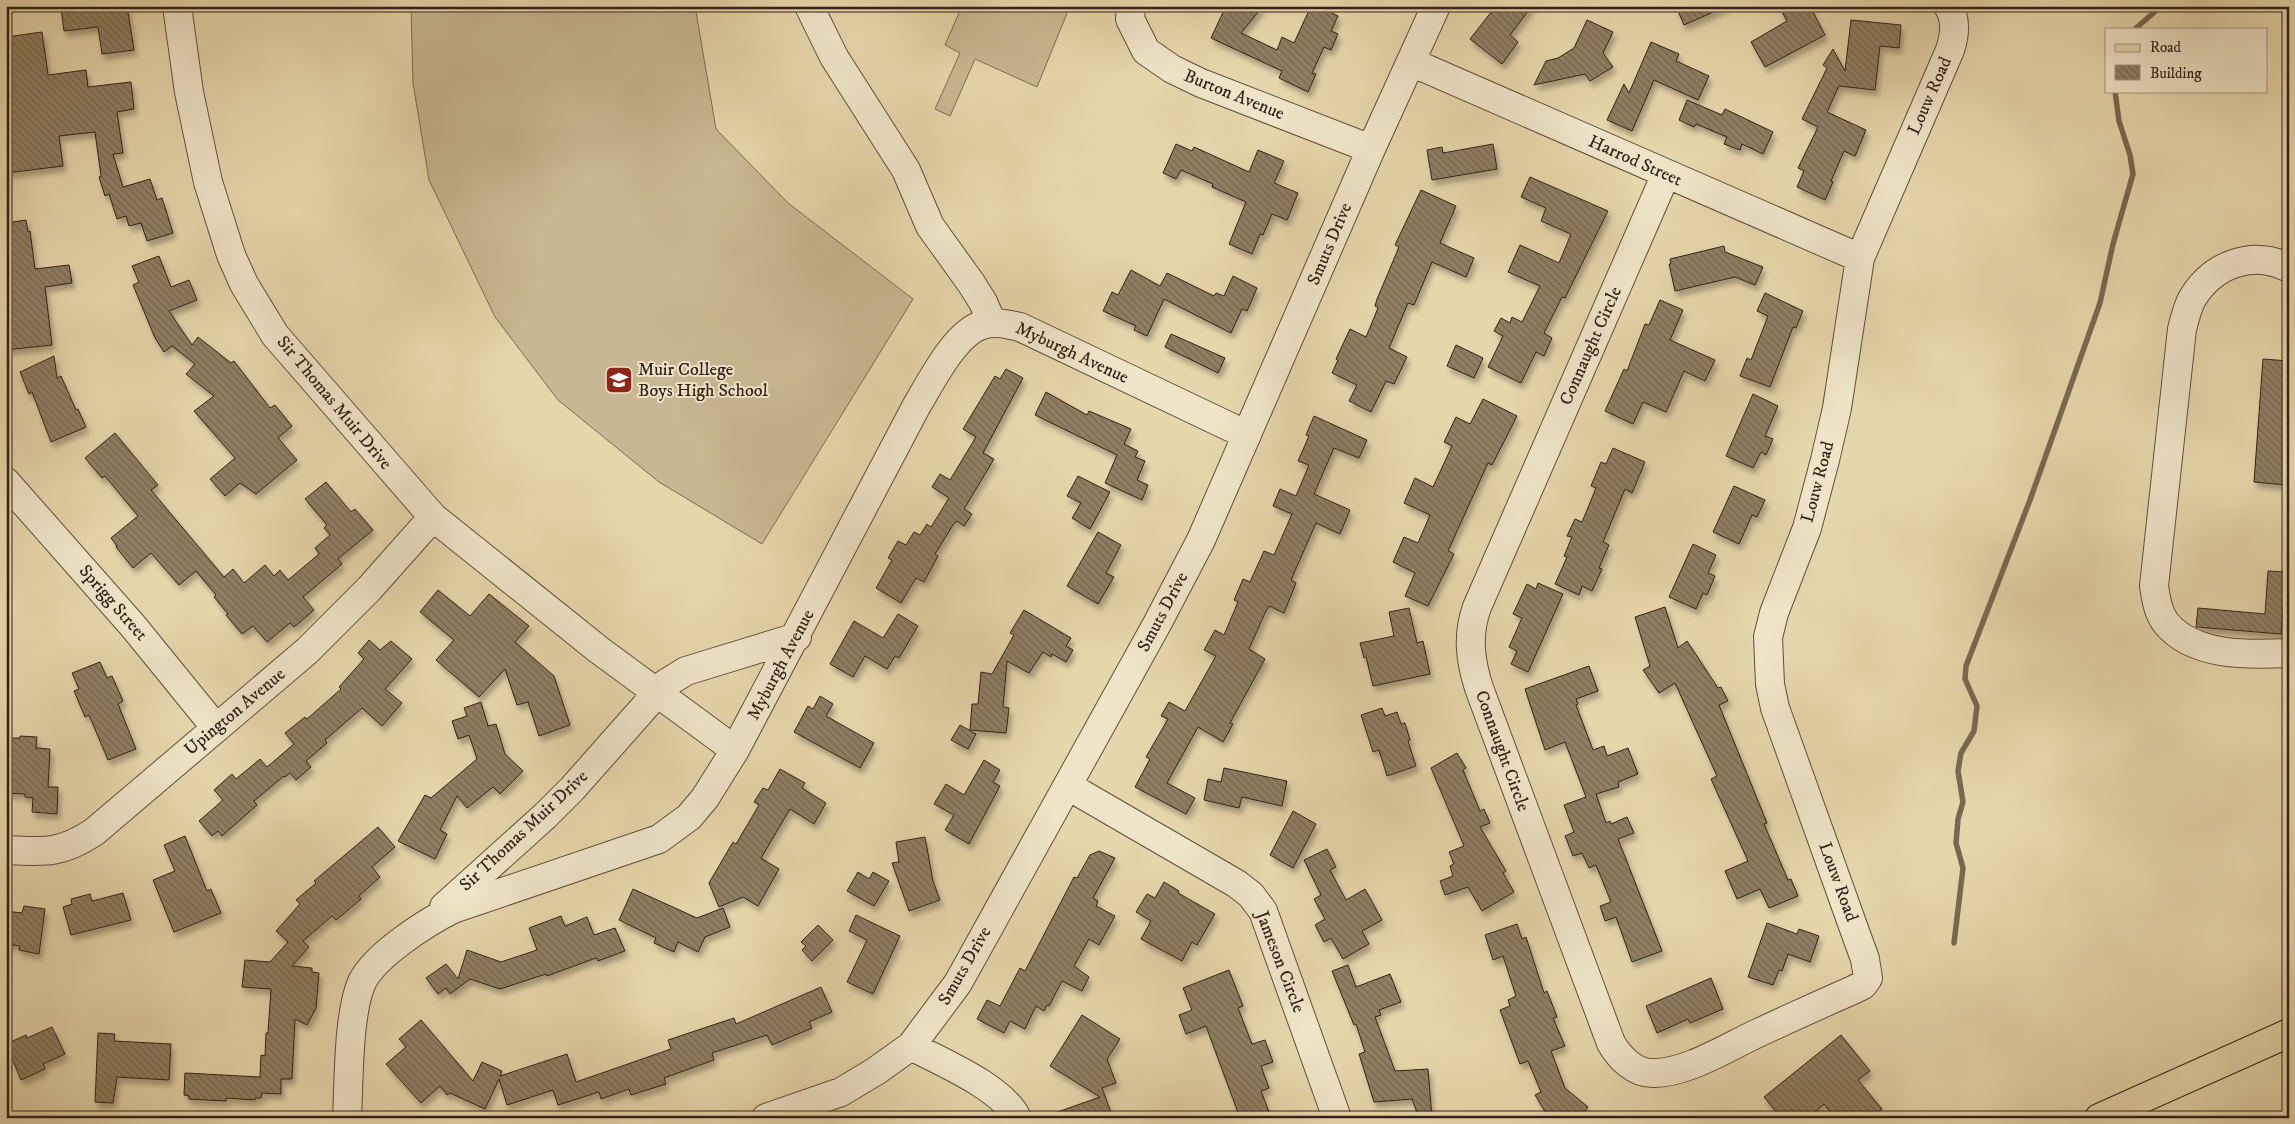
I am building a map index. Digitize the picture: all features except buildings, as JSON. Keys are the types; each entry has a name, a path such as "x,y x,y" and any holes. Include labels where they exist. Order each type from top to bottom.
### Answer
{"main road":[{"path":"2099,1118 2289,1033"}],"street":[{"name":"Sir Thomas Muir Drive","path":"177,6 188,92 201,157 222,230 244,284 280,341 433,517 599,650 736,750"},
{"path":"810,6 834,57 906,170 934,233 971,283 983,302 992,323"},
{"name":"Burton Avenue","path":"1131,6 1130,19 1146,51 1172,69 1201,83 1371,149"},
{"name":"Smuts Drive","path":"766,1118 840,1092 876,1071 911,1046 958,983 1068,786 1201,540 1371,149 1436,6"},
{"name":"Louw Road","path":"1865,959 1775,708 1767,660 1768,637 1774,614 1807,528 1825,460 1836,408 1860,258 1950,50 1955,35 1954,23 1948,6"},
{"name":"Harrod Street","path":"1411,62 1860,258"},
{"name":"Connaught Circle","path":"1666,174 1477,607 1471,624 1472,666 1611,1043 1618,1056 1629,1064 1650,1074 1674,1070 1863,985 1868,978 1865,959"},
{"path":"2289,268 2267,260 2248,260 2230,264 2210,278 2191,300 2182,329 2154,586 2157,604 2165,622 2176,633 2197,644 2240,654 2289,653"},
{"name":"Myburgh Avenue","path":"347,1118 356,1001 363,980 384,956 428,921 474,901 659,839 689,817 705,798 736,750 797,637 917,405 936,373 968,333 980,326 992,323 1005,323 1020,327 1247,435"},
{"name":"Sprigg Street","path":"6,482 133,626 216,728"},
{"name":"Upington Avenue","path":"6,850 52,851 68,847 80,841 112,817 306,651 338,621 433,517"},
{"name":"Sir Thomas Muir Drive","path":"428,921 546,815 665,684 686,671 797,637"},
{"name":"Jameson Circle","path":"1068,786 1237,884 1251,895 1263,911 1274,937 1285,975 1337,1118"},
{"path":"911,1046 988,1088 1005,1100 1017,1118"}],"shaded area":[{"path":"411,6 695,6 716,129 788,203 913,299 762,544 659,482 558,400 495,317 429,180 413,83"},
{"path":"962,6 1070,6 1037,87 975,59 950,116 935,109 960,53 945,45"}],"waterway":[{"path":"2136,28 2158,9 2158,6"},
{"path":"1954,943 1963,868 1956,843 1958,819 1963,802 1958,771 1961,753 1974,731 1977,706 1965,679 1966,666 2030,500 2100,303 2113,244 2133,174 2130,155 2119,121 2115,92"}],"place":[{"name":"Muir College Boys High School","path":"619,380"}]}
